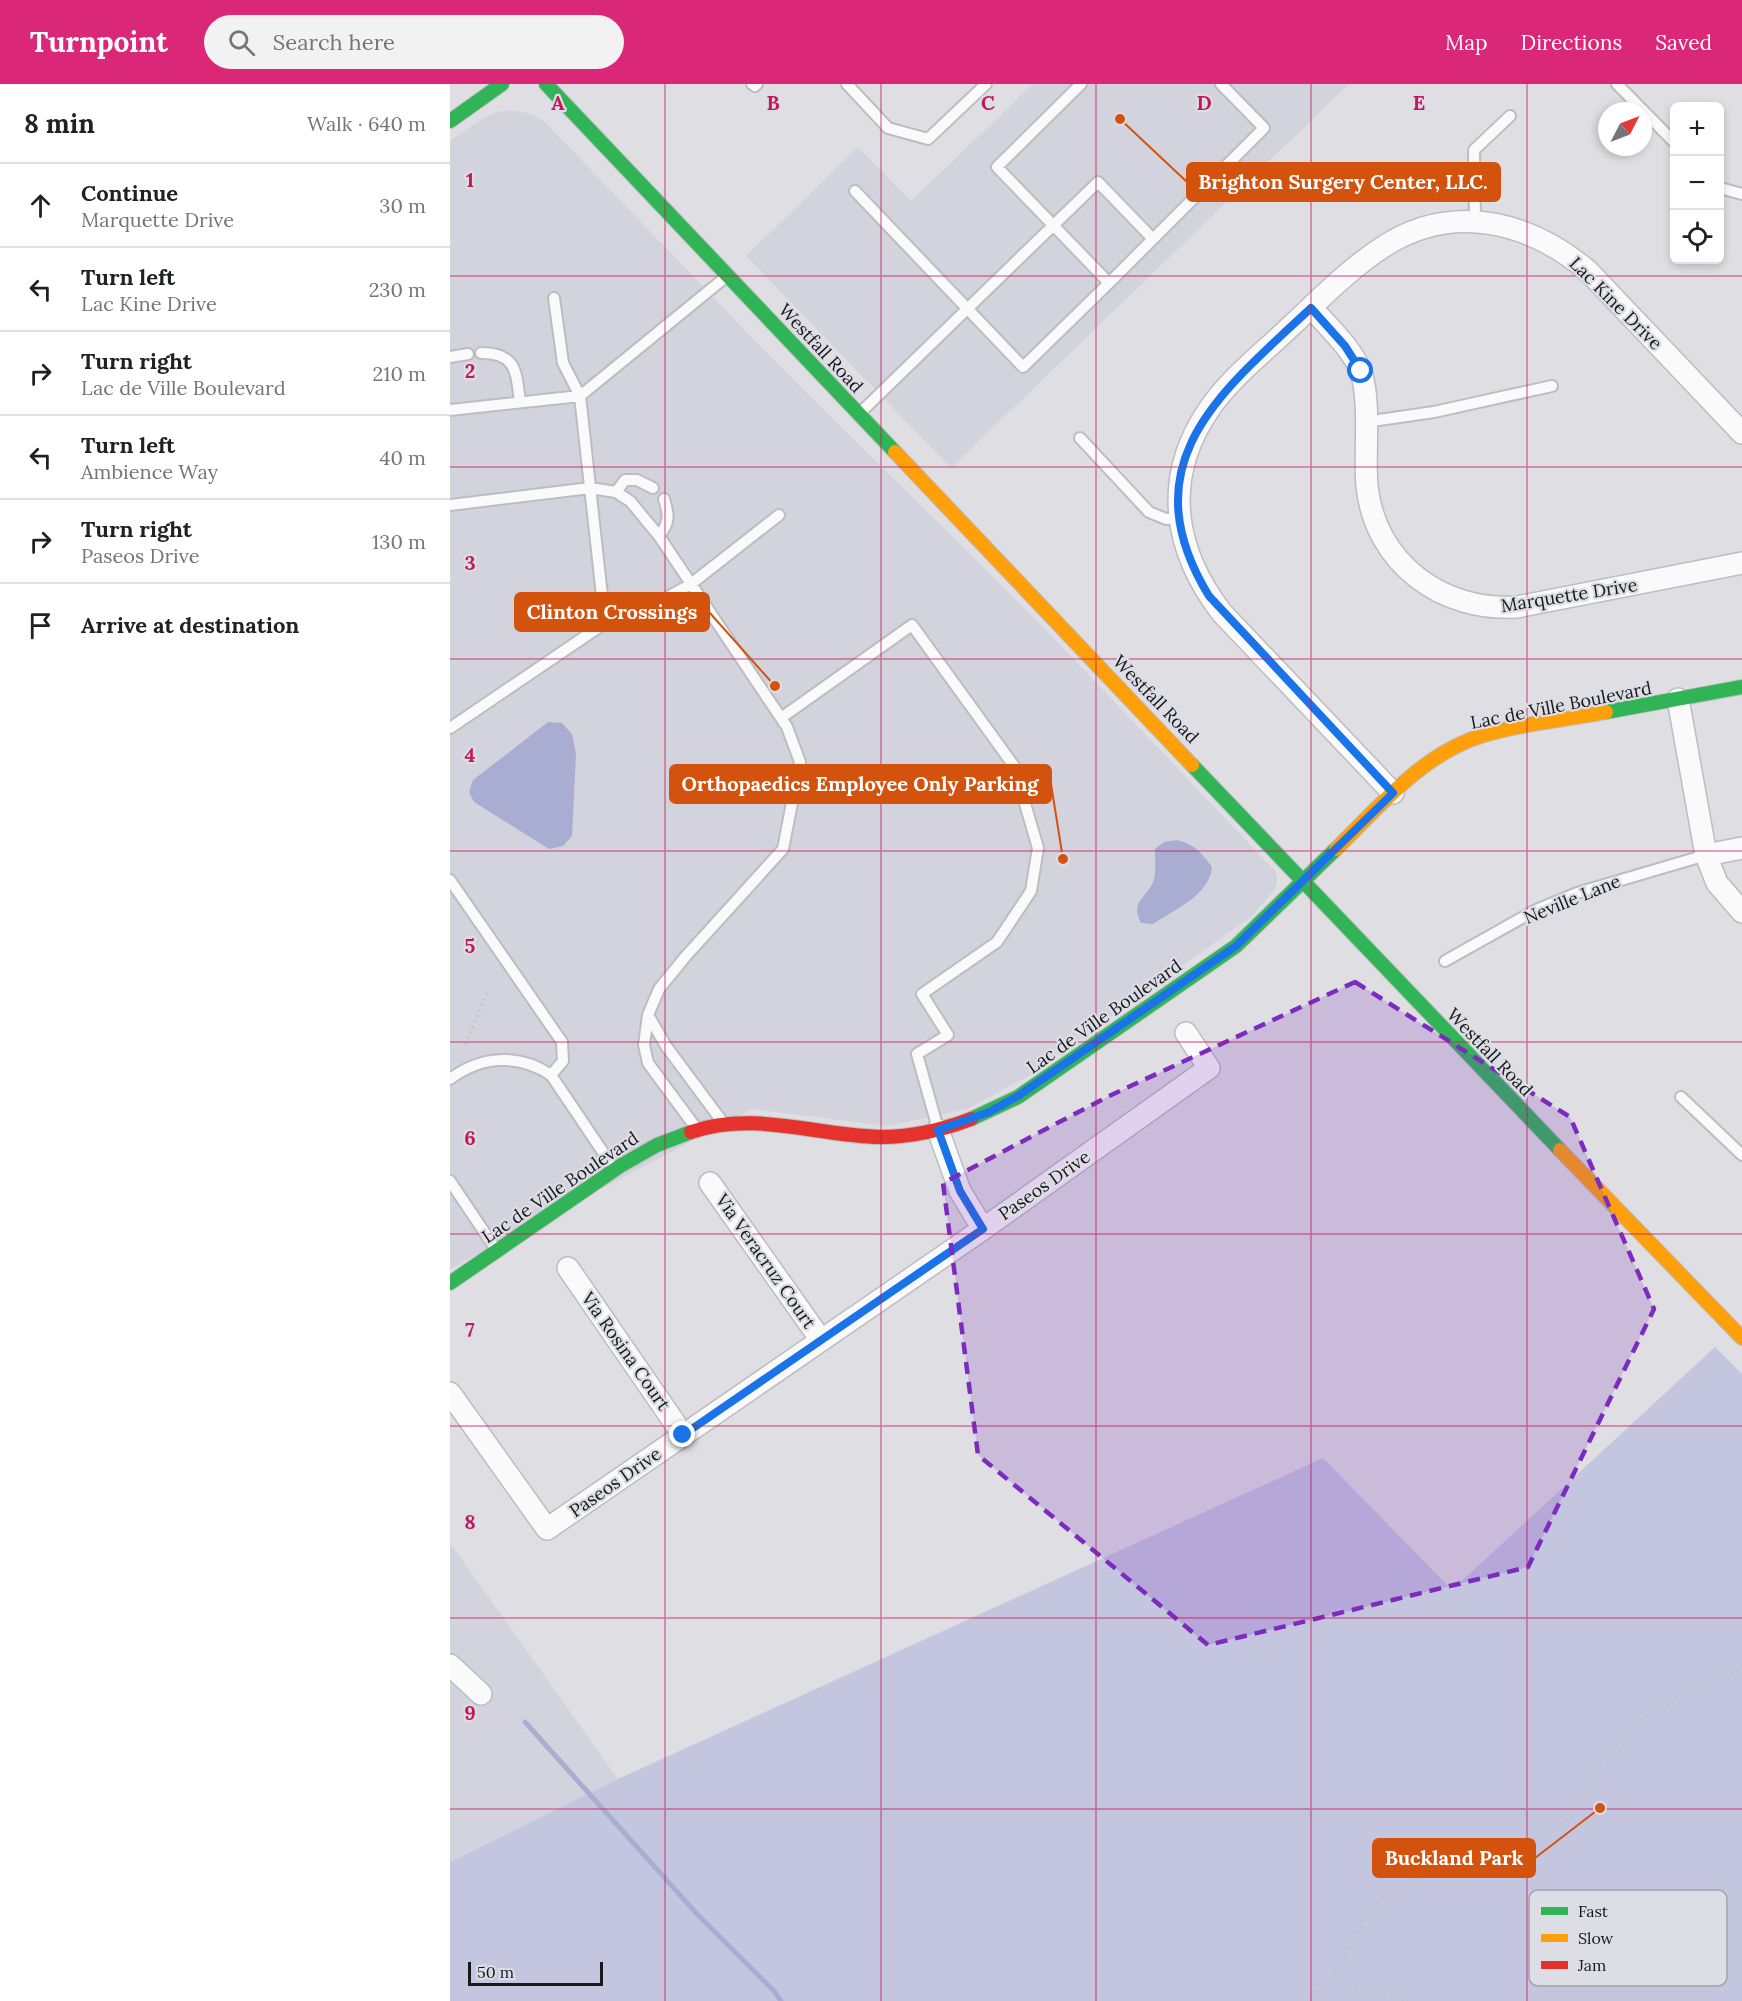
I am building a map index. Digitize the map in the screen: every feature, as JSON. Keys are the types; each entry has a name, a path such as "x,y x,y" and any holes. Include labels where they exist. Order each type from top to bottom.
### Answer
{"street":[{"path":"450,121 502,84"},
{"name":"Westfall Road","path":"546,84 1304,880 1435,1021 1742,1338"},
{"name":"Lac Kine Drive","path":"1393,793 1209,596 1190,561 1179,518 1179,493 1186,455 1208,411 1239,375 1366,260 1406,235 1427,227 1475,223 1508,227 1536,236 1562,250 1588,271 1742,433"},
{"name":"Marquette Drive","path":"1311,308 1345,346 1361,371 1365,395 1367,487 1381,538 1398,561 1418,580 1444,595 1473,605 1498,608 1517,607 1742,563"},
{"name":"Lac de Ville Boulevard","path":"450,1283 615,1170 659,1143 697,1129 724,1124 781,1122 881,1137 938,1130 989,1112 1018,1096 1236,946 1393,793 1417,771 1440,755 1483,735 1742,687"},
{"path":"1678,699 1706,855 1717,883 1742,912"},
{"path":"1706,855 1742,848"},
{"name":"Paseos Drive","path":"450,1393 547,1529 983,1229 1209,1068 1186,1033"},
{"path":"938,1130 960,1191 983,1229"},
{"name":"Via Veracruz Court","path":"710,1183 821,1340"},
{"name":"Via Rosina Court","path":"568,1268 683,1435"},
{"path":"450,1665 481,1694"}],"lane":[{"path":"752,84 755,87 757,84"},
{"path":"847,84 888,128 928,139 987,84"},
{"path":"1081,84 997,167 1109,283"},
{"path":"855,191 1023,367 1264,128 1221,84"},
{"path":"1617,84 1670,138"},
{"path":"1475,223 1474,150 1510,116"},
{"path":"858,414 1098,182 1153,239"},
{"path":"1724,189 1742,194"},
{"path":"450,410 580,396 728,276"},
{"path":"554,298 563,363 580,396 605,622"},
{"path":"481,353 498,353 506,358 513,368 520,402"},
{"path":"450,357 468,354"},
{"path":"1365,422 1434,412 1552,386"},
{"path":"1080,438 1149,512 1166,519 1179,518"},
{"path":"616,492 625,480 637,480 653,488"},
{"path":"450,505 590,489 616,492 630,501 659,536 781,718 800,762 783,849 659,989 648,1015 644,1045 648,1063 697,1129"},
{"path":"659,536 668,524 669,514 664,499"},
{"path":"450,728 605,622 639,604 664,599 691,584 779,515"},
{"path":"781,718 912,625 1014,765 1038,848 1031,891 997,942 922,994 948,1035 917,1054 938,1130"},
{"name":"Neville Lane","path":"1444,961 1536,910 1577,893 1706,855"},
{"path":"450,880 562,1042 563,1061 551,1075"},
{"path":"648,1015 666,1046 724,1124"},
{"path":"450,1079 463,1069 488,1059 514,1060 538,1066 551,1075 615,1170"},
{"path":"1681,1097 1742,1155"},
{"path":"450,1181 497,1251"}],"path":[{"path":"465,1044 489,989"},
{"path":"1310,2001 1335,1974 1344,1961 1365,1917 1393,1885 1501,1854 1544,1837 1564,1824 1601,1763 1628,1731 1648,1715 1716,1676 1742,1670"},
{"path":"1335,1974 1355,1986 1408,2001"}],"highlighted area":[{"path":"1355,982 1570,1117 1654,1309 1528,1567 1208,1645 978,1455 943,1183 1109,1096"}],"shaded area":[{"path":"1033,84 1349,84 951,468 746,256 858,147 911,201"},
{"path":"511,110 532,114 545,122 760,346 1047,631 1276,872 1277,879 1276,888 1252,916 1027,1077 967,1109 887,1126 752,1109 450,1269 450,141 483,118 497,112"},
{"path":"548,722 562,723 572,734 576,754 572,836 563,846 549,849 474,802 469,792 473,780"},
{"path":"1177,840 1193,847 1205,857 1212,867 1210,877 1198,894 1181,907 1153,924 1141,923 1137,909 1154,879 1155,849 1164,842"},
{"path":"1715,1347 1742,1374 1742,2001 450,2001 450,1862 618,1779 1323,1458 1452,1590"},
{"path":"450,1543 618,1779 450,1862"}],"waterway":[{"path":"525,1722 697,1914 774,1991 781,2001"}],"traffic: fast":[{"path":"450,121 502,84"},
{"path":"546,84 895,452"},
{"path":"1606,712 1742,687"},
{"path":"1192,765 1560,1150"},
{"path":"971,1119 1018,1097 1236,946 1336,849"},
{"path":"450,1283 620,1166 657,1145 691,1132"}],"traffic: slow":[{"path":"895,452 1192,765"},
{"path":"1336,849 1404,783 1441,754 1462,743 1514,727 1606,712"},
{"path":"1560,1150 1742,1338"}],"traffic: jam":[{"path":"691,1132 739,1123 786,1126 857,1136 893,1137 927,1132 971,1119"}],"place":[{"name":"Brighton Surgery Center, LLC.","path":"1120,119"},
{"name":"Clinton Crossings","path":"775,686"},
{"name":"Orthopaedics Employee Only Parking","path":"1063,859"},
{"name":"Buckland Park","path":"1600,1808"}],"route":[{"path":"683,1435 983,1229 960,1191 938,1130 989,1112 1018,1096 1236,946 1289,897 1393,793 1222,613 1209,596 1190,561 1178,510 1186,455 1208,411 1239,375 1311,308 1345,346 1361,371"}]}
